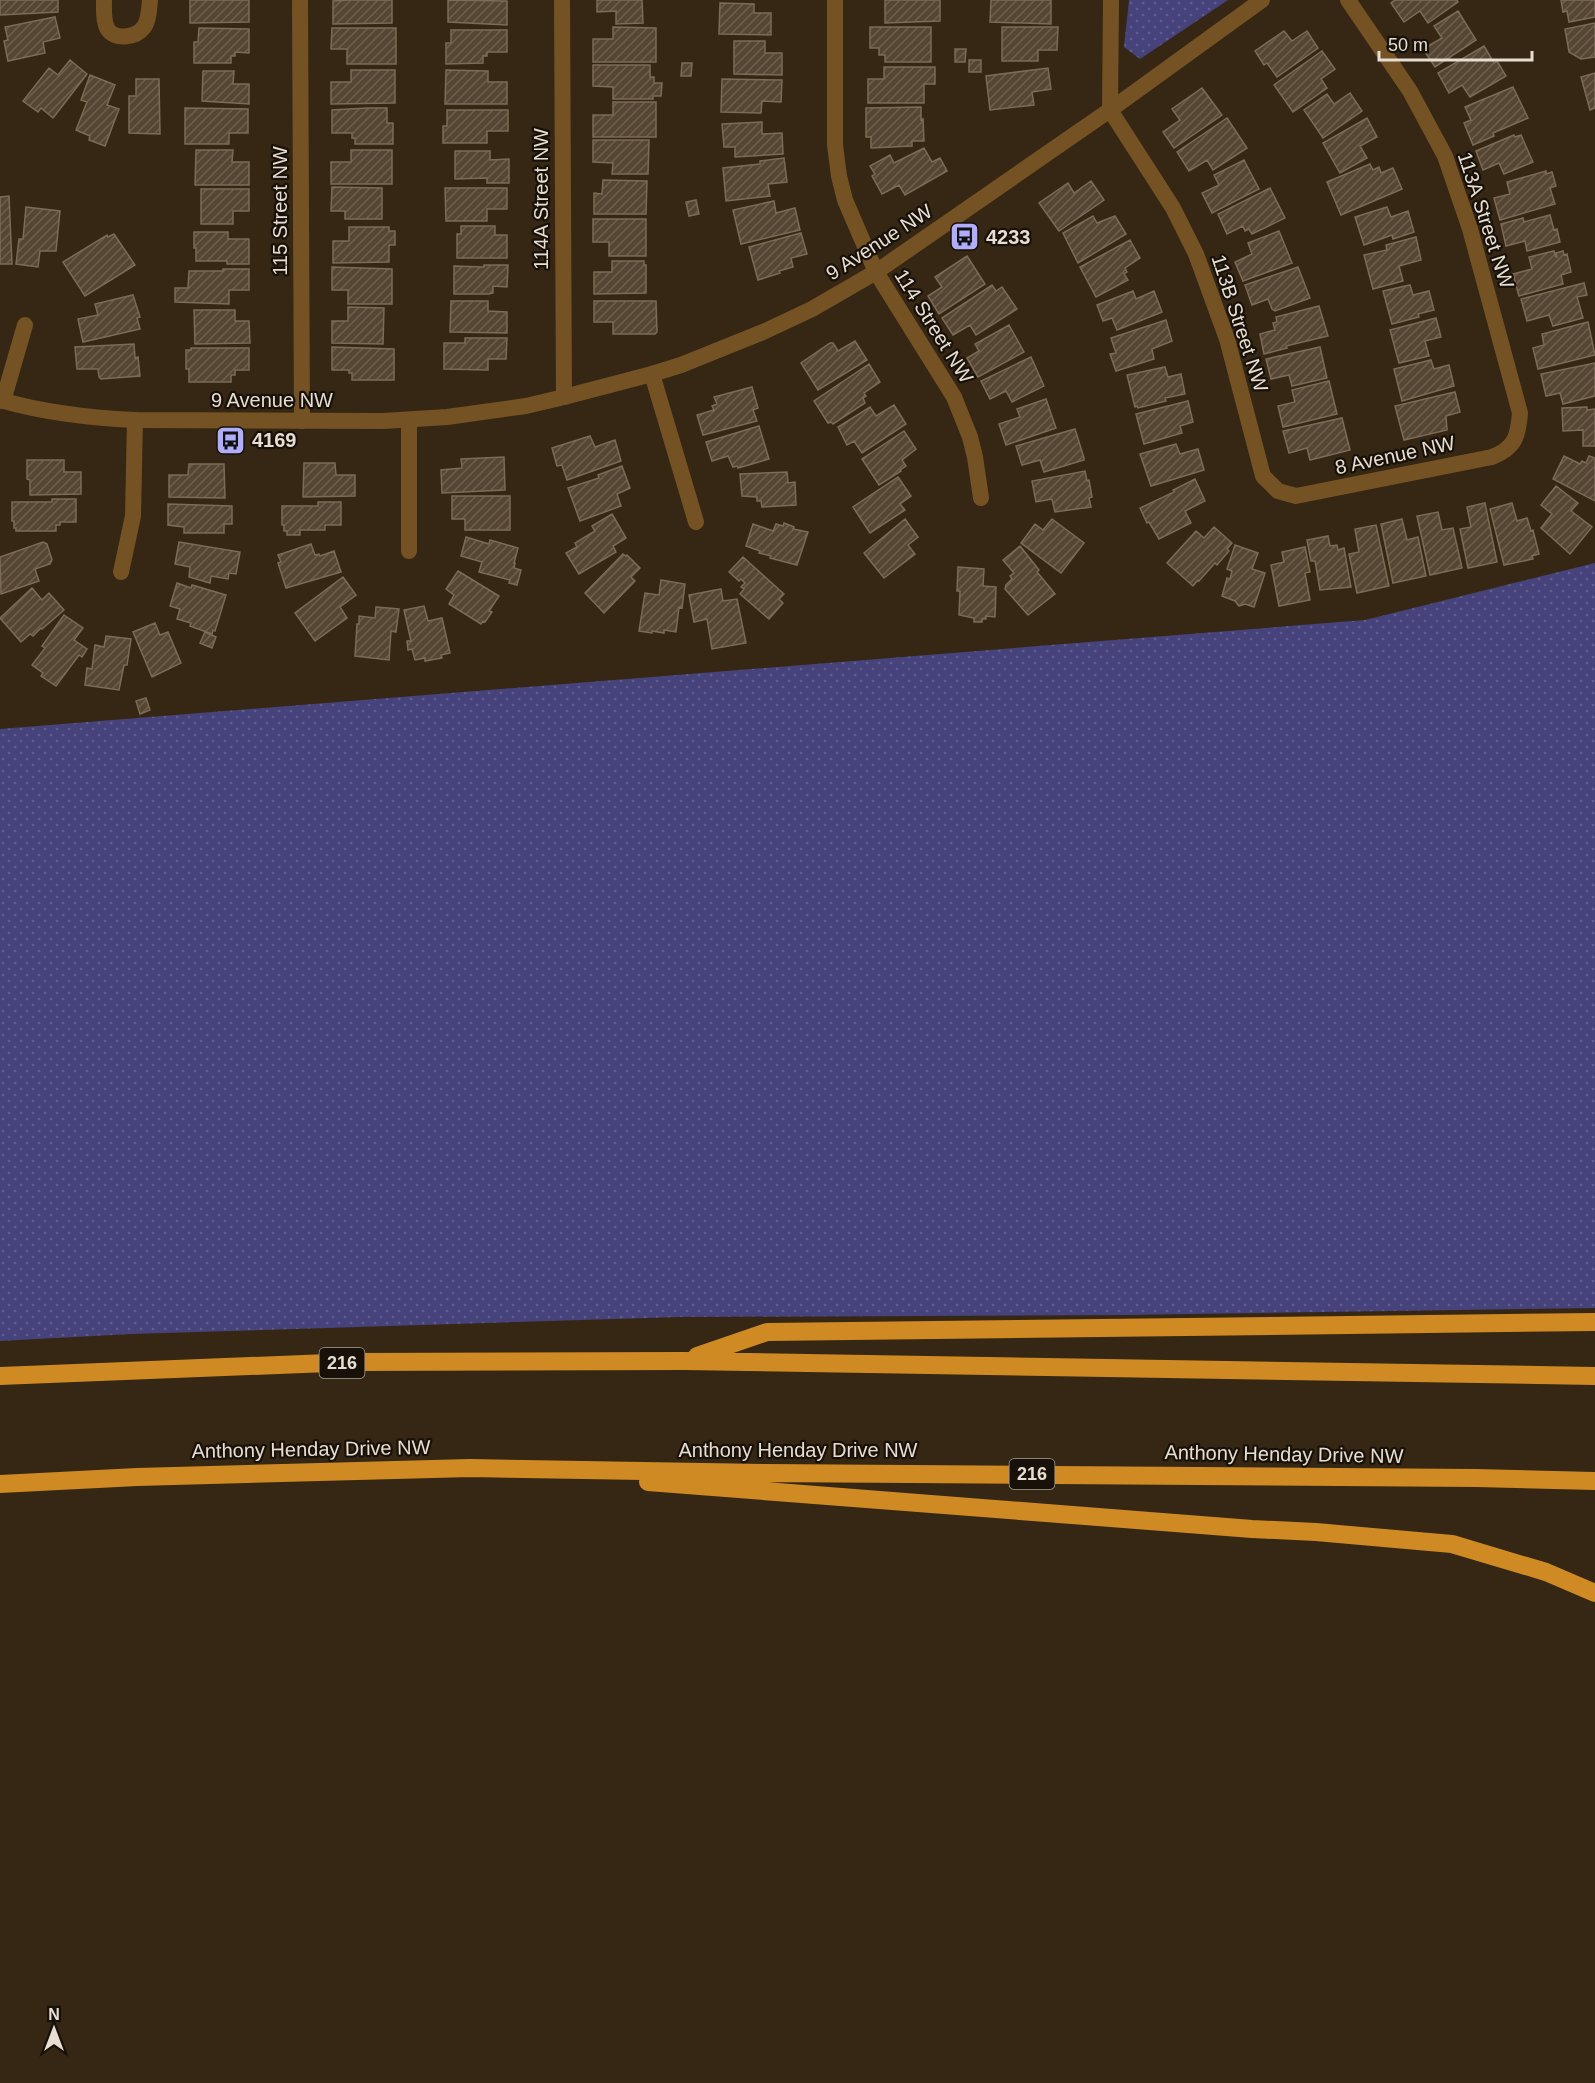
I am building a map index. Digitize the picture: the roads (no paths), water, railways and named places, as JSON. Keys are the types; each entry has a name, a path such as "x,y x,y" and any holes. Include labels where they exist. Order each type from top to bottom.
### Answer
{"highway":[{"path":"684,1361 767,1332 1595,1322"},
{"name":"216","path":"0,1376 353,1362 684,1361 1595,1376"},
{"path":"470,1468 1452,1544 1546,1572 1595,1593"},
{"name":"Anthony Henday Drive NW","path":"0,1484 148,1476 470,1468 1595,1481"}],"street":[{"path":"104,0 104,18 108,29 115,35 126,37 136,34 144,27 149,14 150,0"},
{"name":"115 Street NW","path":"300,0 302,421"},
{"name":"114A Street NW","path":"562,0 564,397"},
{"name":"114 Street NW","path":"834,0 836,160 849,212 876,272 954,397 970,437 981,498"},
{"path":"1110,110 1112,0"},
{"name":"9 Avenue NW","path":"25,324 2,401 62,414 135,420 409,420 488,412 564,397 652,374 764,332 812,309 876,272 1110,110 1262,0"},
{"name":"113A Street NW","path":"1348,0 1410,91 1445,156 1470,228 1520,413 1516,439"},
{"name":"113B Street NW","path":"1110,110 1167,198 1196,254 1227,339 1259,465 1263,476 1278,491"},
{"path":"652,374 696,522"},
{"path":"121,572 133,516 135,420"},
{"path":"409,420 409,551"},
{"name":"8 Avenue NW","path":"1278,491 1296,496 1306,495 1491,457 1510,447 1516,439"}],"place":[{"name":"4233","path":"965,237"},
{"name":"4169","path":"231,440"}]}
